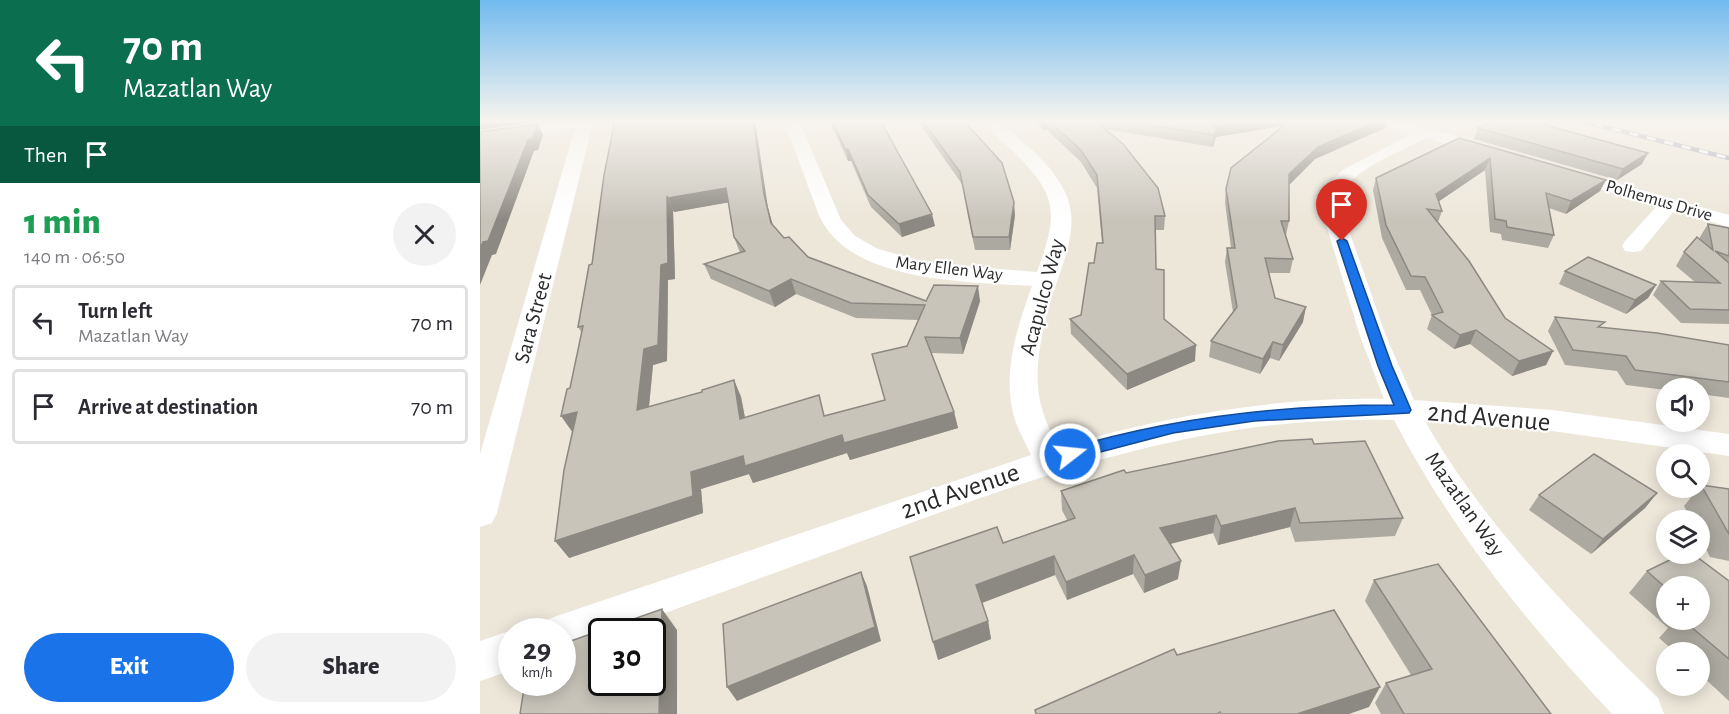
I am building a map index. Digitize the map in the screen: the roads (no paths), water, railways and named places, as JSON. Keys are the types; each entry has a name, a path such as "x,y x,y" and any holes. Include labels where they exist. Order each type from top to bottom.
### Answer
{"street":[{"name":"Sara Street","path":"480,513 585,153"},
{"name":"Mary Ellen Way","path":"804,153 837,232 860,250 896,264 919,268 1047,280"},
{"name":"Acapulco Way","path":"1023,153 1046,176 1056,193 1061,212 1061,234 1023,362 1023,384 1030,417 1049,460"},
{"name":"Mazatlan Way","path":"1387,153 1347,175 1334,190 1331,208 1385,366 1404,410 1437,468 1500,556 1607,678 1642,714"},
{"path":"1497,153 1503,155"},
{"name":"Polhemus Drive","path":"1548,168 1729,221"},
{"path":"1633,246 1670,204"},
{"name":"2nd Avenue","path":"576,627 1049,460 1132,436 1254,416 1335,410 1404,410 1490,415 1729,445"},
{"path":"480,661 498,655"}],"railway":[{"path":"1710,153 1729,158"}]}
